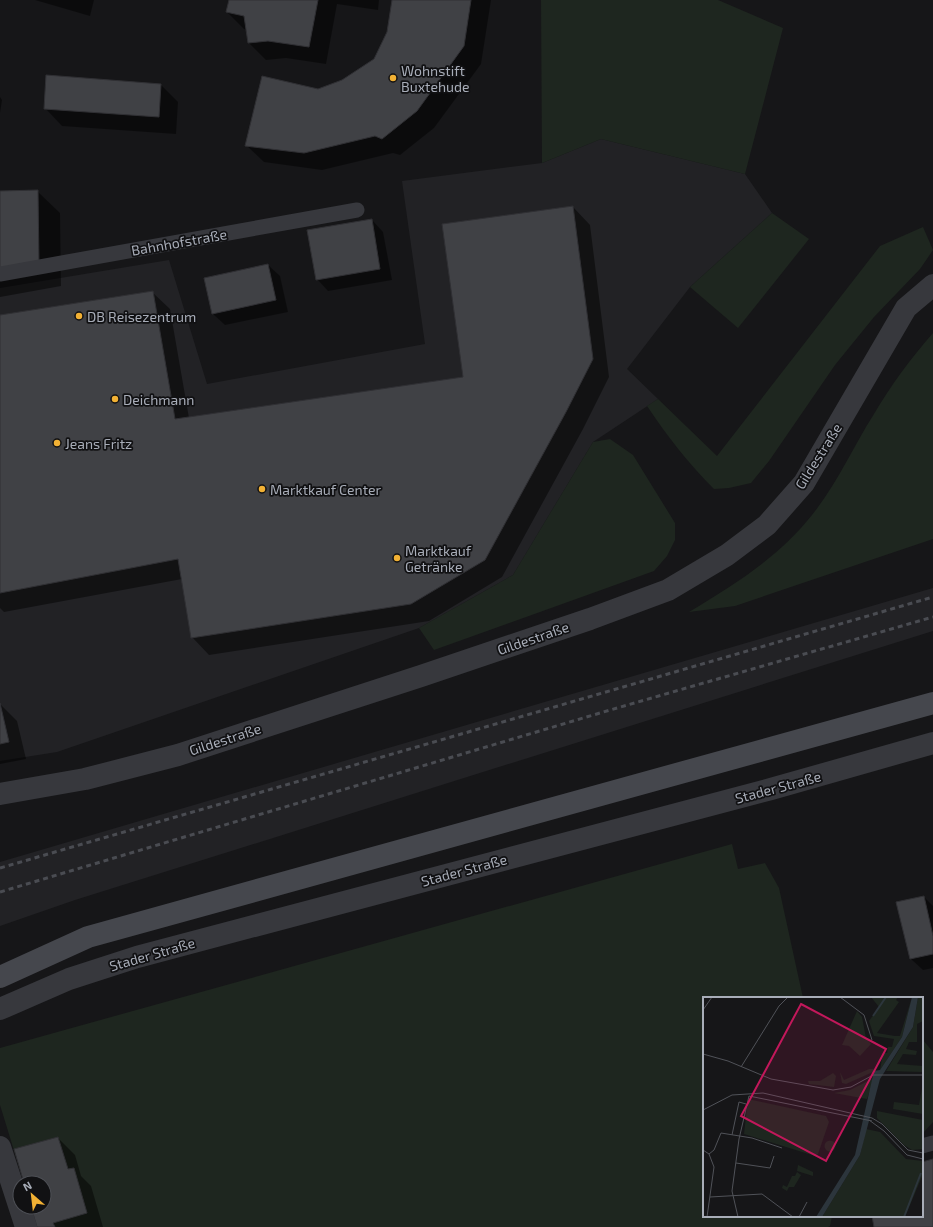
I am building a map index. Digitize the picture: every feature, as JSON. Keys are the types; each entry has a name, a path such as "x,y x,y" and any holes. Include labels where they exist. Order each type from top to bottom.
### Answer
{"street":[{"name":"Gildestraße","path":"0,794 85,779 178,755 436,671 590,619 668,590 727,555 766,525 804,482 906,308 933,285"},
{"path":"0,977 88,937 933,703"},
{"name":"Stader Straße","path":"0,1009 69,979 137,957 764,791 933,743"},
{"path":"0,1147 26,1227"}],"lane":[{"name":"Bahnhofstraße","path":"0,274 357,210"},
{"path":"923,1146 933,1143"}],"shaded area":[{"path":"541,0 718,0 783,28 745,174 601,139 542,163"},
{"path":"601,139 745,174 772,213 690,287 627,369 658,399 593,442 513,575 419,628 57,752 0,761 0,288 169,260 207,384 425,344 402,181 542,163"},
{"path":"772,213 809,239 738,328 690,287"},
{"path":"923,227 933,250 920,269 874,317 835,365 769,461 751,483 729,488 714,489 678,449 647,406 658,399 717,456 880,246"},
{"path":"933,333 933,539 735,606 689,612 739,581 770,557 799,530 829,491 894,382"},
{"path":"610,439 633,455 675,523 675,540 667,556 654,571 434,650 419,628 513,575 593,442"},
{"path":"933,588 933,631 75,900 0,926 0,862"},
{"path":"732,844 738,869 765,863 779,888 803,997 703,997 703,1217 832,1217 830,1226 828,1227 38,1227 42,1215 52,1215 52,1175 22,1175 0,1105 0,1048"},
{"path":"923,1040 933,1052 933,1122 923,1133"}],"building":[{"path":"229,0 318,0 309,47 268,41 248,43 244,16 226,12"},
{"name":"Wohnstift Buxtehude","path":"392,0 471,0 464,46 417,111 382,139 375,136 304,153 245,146 262,76 318,89 342,80 374,59 387,32"},
{"path":"46,75 161,84 159,117 44,109"},
{"path":"38,190 39,265 0,271 0,191"},
{"name":"Marktkauf Center","path":"573,206 593,359 566,412 485,560 411,604 191,638 178,559 0,593 0,315 153,291 175,419 463,377 442,224"},
{"path":"372,219 380,269 316,280 307,230"},
{"path":"268,264 276,300 212,314 204,278"},
{"path":"0,703 9,742 0,744"},
{"path":"924,896 933,936 933,954 910,959 896,902"},
{"path":"58,1137 68,1169 74,1168 87,1213 53,1223 55,1227 37,1227 33,1215 52,1215 52,1175 22,1175 14,1149"},
{"path":"933,1159 933,1227 874,1227 872,1217 923,1217 923,1162"}],"railway":[{"path":"0,868 933,597"},
{"path":"0,892 610,710 933,617"}],"place":[{"name":"Wohnstift Buxtehude","path":"393,78"},
{"name":"DB Reisezentrum","path":"79,316"},
{"name":"Deichmann","path":"115,399"},
{"name":"Jeans Fritz","path":"57,443"},
{"name":"Marktkauf Center","path":"262,489"},
{"name":"Marktkauf Getränke","path":"397,558"}]}
